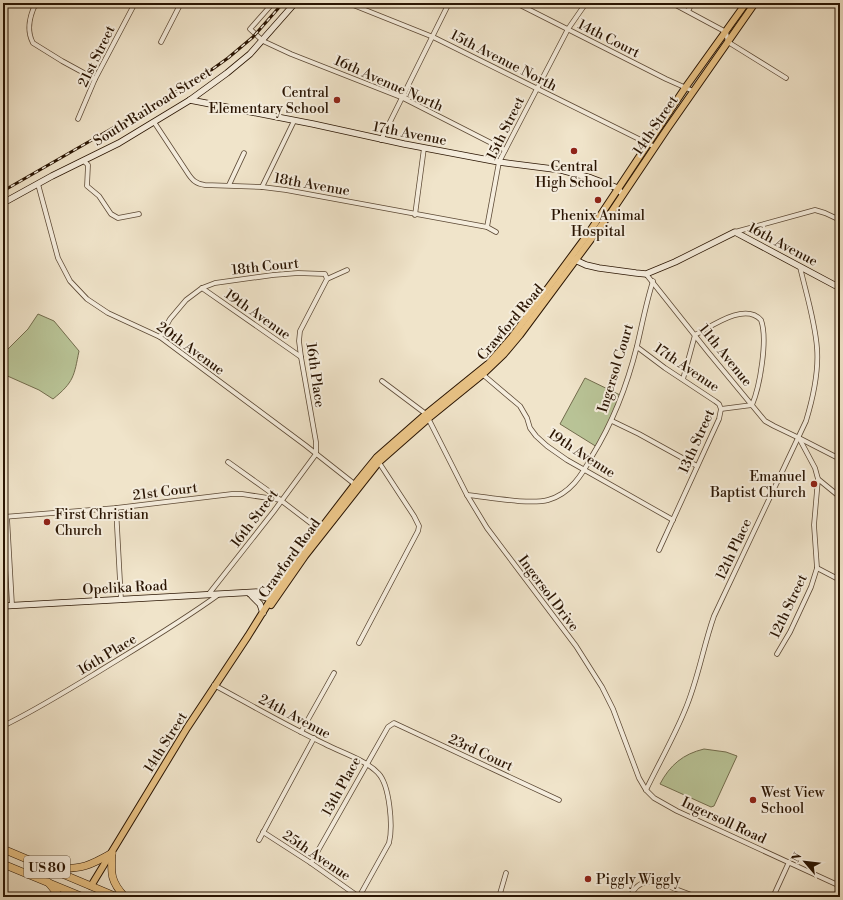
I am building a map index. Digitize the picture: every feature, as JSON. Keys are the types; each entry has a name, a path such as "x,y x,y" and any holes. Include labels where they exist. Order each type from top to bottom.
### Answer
{"highway":[{"name":"US 80","path":"3,849 91,886"},
{"path":"50,868 83,868 112,853"},
{"path":"112,853 111,874 114,883 125,897"},
{"name":"US 80","path":"3,864 48,882 60,897"},
{"path":"48,882 84,897 91,886 117,897"}],"main road":[{"name":"14th Street","path":"573,259 617,189 685,88 746,3"},
{"name":"14th Street","path":"573,259 612,211 693,91 755,3"},
{"name":"Crawford Road","path":"263,613 267,610 279,584 378,460 427,416 504,354 520,335 573,259"},
{"name":"Crawford Road","path":"273,597 294,572 322,531"},
{"name":"14th Street","path":"91,886 214,685 263,613"}],"street":[{"path":"36,3 30,20 29,29 30,39 33,43 95,80"},
{"path":"127,3 134,4"},
{"path":"161,42 181,3"},
{"path":"263,41 250,29 273,3"},
{"name":"South Railroad Street","path":"3,203 119,143 190,100 239,64 263,41 295,3"},
{"name":"15th Avenue North","path":"348,3 433,37 655,148"},
{"path":"381,140 449,3"},
{"name":"14th Court","path":"516,3 693,91"},
{"name":"15th Street","path":"486,227 499,162 568,29 586,3"},
{"path":"672,3 726,32 728,42 786,78"},
{"path":"688,11 692,3"},
{"name":"21st Street","path":"78,119 95,80 134,4"},
{"name":"16th Avenue North","path":"263,41 291,54 402,98 505,150"},
{"name":"17th Avenue","path":"190,100 381,140 499,162 561,170 591,178 617,189 623,194"},
{"path":"262,186 294,121"},
{"name":"18th Avenue","path":"154,122 192,180 201,184 262,186 486,227 496,232"},
{"path":"415,215 424,148"},
{"path":"229,185 244,153"},
{"path":"84,160 88,165 87,186 99,196 111,214 118,218 139,214"},
{"name":"20th Avenue","path":"38,184 58,258 70,281 87,299 106,312 160,337 316,454 356,486"},
{"path":"573,259 598,268 646,274 735,232 815,210 840,220"},
{"name":"16th Avenue","path":"735,232 840,288"},
{"name":"12th Place","path":"646,790 685,710 714,616 806,421 813,397 817,348 814,324 800,267"},
{"path":"327,279 348,270"},
{"name":"18th Court","path":"160,337 170,319 186,300 202,288 215,283 273,274 319,273 324,274 327,279"},
{"name":"11th Avenue","path":"646,274 765,421 799,438"},
{"name":"16th Place","path":"316,454 316,442 301,357 300,331 327,279"},
{"name":"Ingersol Court","path":"466,495 533,501 548,500 561,495 573,485 585,470 612,421 623,392 653,281"},
{"name":"19th Avenue","path":"202,288 301,357"},
{"path":"683,379 695,335 739,314 749,313 758,316 762,324 762,354 760,378 752,405"},
{"name":"17th Avenue","path":"636,347 715,401 719,404 721,409"},
{"name":"19th Avenue","path":"481,373 520,406 533,432 547,446 567,460 673,520"},
{"path":"382,381 427,416"},
{"name":"13th Street","path":"659,550 719,419 721,409 752,405"},
{"name":"Ingersol Drive","path":"427,416 466,495 487,528 576,646 596,676 613,709 639,778 646,790"},
{"path":"612,421 697,466"},
{"path":"799,438 840,459"},
{"path":"799,438 815,468 818,479 814,525 818,568 840,580"},
{"name":"16th Street","path":"208,595 316,454"},
{"path":"359,643 418,531 419,526 378,460"},
{"path":"228,462 322,531"},
{"path":"818,479 840,497"},
{"name":"21st Court","path":"5,517 116,508 232,494 242,494 281,500"},
{"path":"410,510 415,506"},
{"path":"116,508 121,600"},
{"path":"5,517 12,605"},
{"name":"12th Street","path":"777,654 790,632 811,587 818,568"},
{"path":"260,592 279,584"},
{"name":"Opelika Road","path":"3,606 260,592 273,597"},
{"path":"248,593 257,599 263,613"},
{"name":"Opelika Road","path":"248,593 257,596 273,597"},
{"name":"16th Place","path":"3,726 72,688 141,646 218,595"},
{"path":"302,732 334,674"},
{"name":"24th Avenue","path":"214,685 366,764"},
{"name":"13th Place","path":"311,863 366,764 388,727 394,723"},
{"name":"23rd Court","path":"394,723 559,800"},
{"path":"259,840 314,738"},
{"path":"359,897 389,843 391,834 391,820 383,781 378,772 366,764"},
{"name":"Ingersoll Road","path":"646,790 654,798 677,811 840,886"},
{"name":"25th Avenue","path":"263,832 311,863 359,897"},
{"path":"773,897 789,862"},
{"path":"499,897 506,873"},
{"path":"630,897 633,890 640,883 650,881 660,883 697,897"}],"green space":[{"path":"38,314 54,321 79,351 72,378 65,388 53,399 39,390 3,374 3,354 28,329"},
{"path":"585,378 620,395 597,447 560,424"},
{"path":"704,749 726,752 737,756 714,806 711,807 660,784 668,771 683,757"}],"railway":[{"path":"3,191 200,78 228,58 253,37 283,3"}],"place":[{"name":"Central Elementary School","path":"337,100"},
{"name":"Central High School","path":"574,151"},
{"name":"Phenix Animal Hospital","path":"598,200"},
{"name":"Emanuel Baptist Church","path":"814,484"},
{"name":"First Christian Church","path":"47,522"},
{"name":"West View School","path":"753,800"},
{"name":"Piggly Wiggly","path":"588,879"}]}
